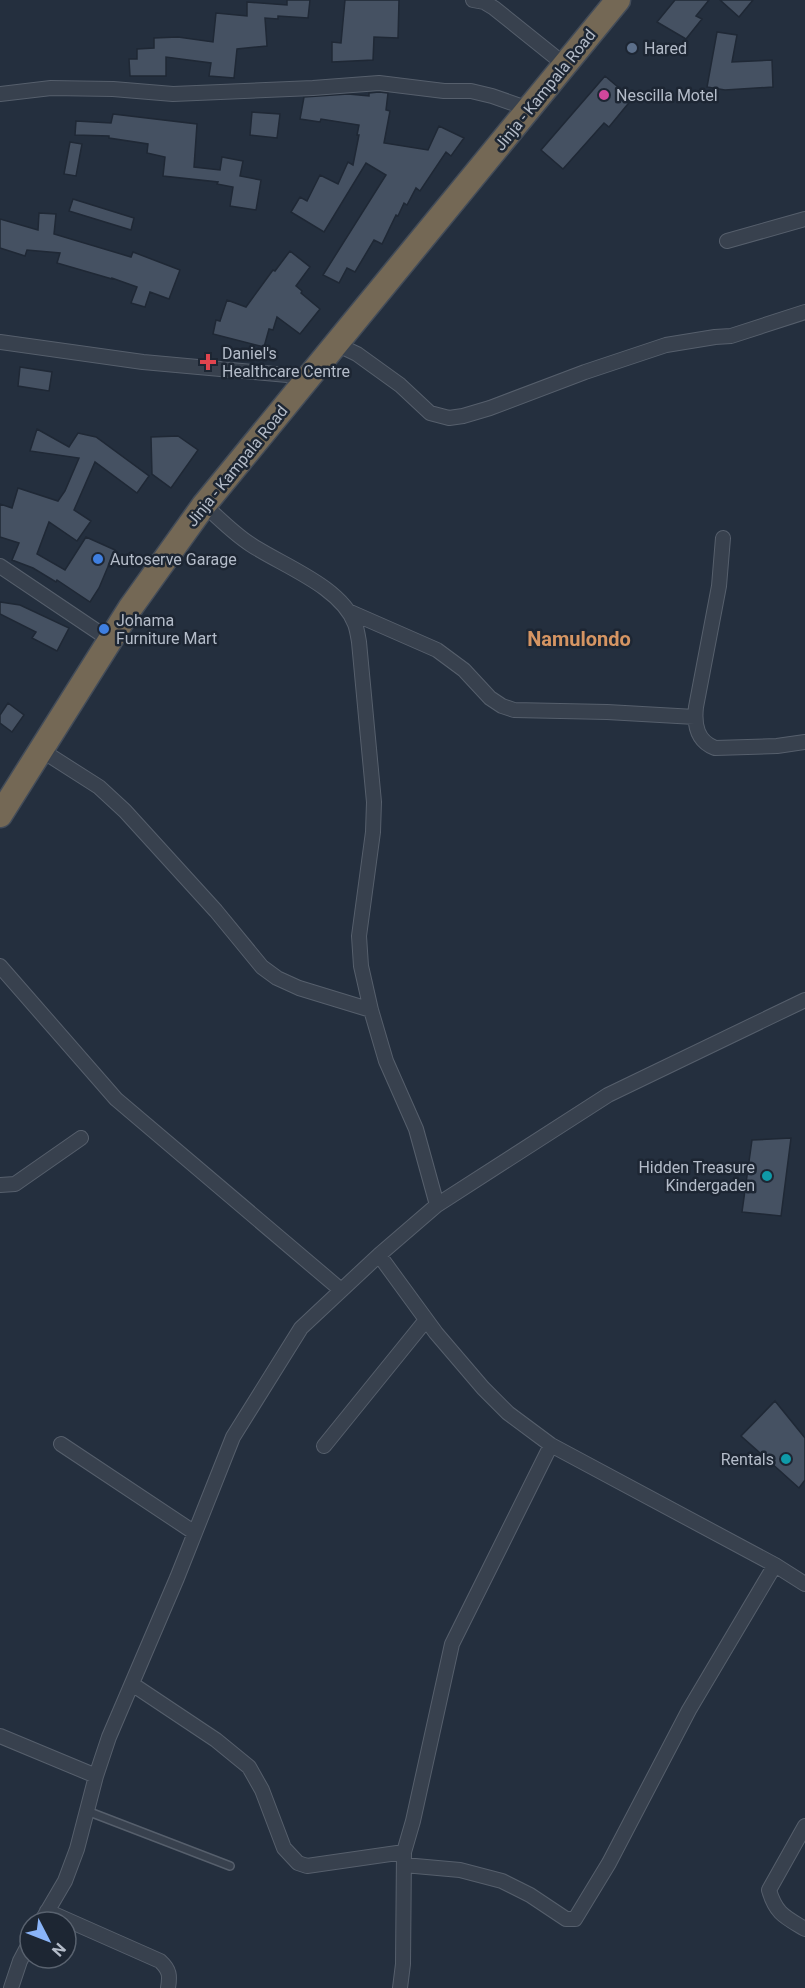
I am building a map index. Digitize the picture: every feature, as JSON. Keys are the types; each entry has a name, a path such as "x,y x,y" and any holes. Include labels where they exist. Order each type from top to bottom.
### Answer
{"highway":[{"name":"Jinja - Kampala Road","path":"0,815 130,607 204,505 618,0"}],"street":[{"path":"473,0 484,2 494,8 565,65"},
{"path":"0,94 62,88 173,94 379,83 444,91 471,91 529,109"},
{"path":"727,242 805,219"},
{"path":"336,344 357,354 391,379 430,413 449,418 490,408 585,372 666,345 731,336 805,312"},
{"path":"0,342 143,362 309,377"},
{"path":"204,505 247,542 315,582 334,596 348,611 355,623 360,642 374,802 374,832 359,936 361,966 370,1010 386,1061 416,1129 436,1205"},
{"path":"723,538 719,586 695,717 702,740 715,748 777,746 805,741"},
{"path":"0,566 110,640"},
{"path":"348,611 437,650 464,670 490,698 514,710 695,717"},
{"path":"41,750 99,787 125,810 216,911 262,967 277,978 298,988 370,1010"},
{"path":"0,966 116,1099 341,1290"},
{"path":"48,1910 64,1881 77,1849 109,1737 233,1437 301,1328 378,1255 436,1205 608,1095 805,999"},
{"path":"0,1185 15,1184 81,1138"},
{"path":"378,1255 426,1320 508,1413 551,1445 775,1565 805,1584"},
{"path":"324,1446 426,1320"},
{"path":"61,1444 195,1533"},
{"path":"400,1988 403,1964 404,1858 452,1644 551,1445"},
{"path":"132,1684 216,1740 249,1767 262,1790 284,1848 298,1863 308,1866 404,1858 502,1881 530,1895 566,1919 575,1919 609,1863 689,1710 775,1565"},
{"path":"0,1737 96,1776"},
{"path":"805,1826 769,1890 773,1904 782,1915 805,1929"},
{"path":"78,1930 160,1961 168,1968 170,1977 168,1988"},
{"path":"11,1988 18,1967"}],"lane":[{"path":"87,1811 230,1866"}],"building":[{"path":"287,0 310,0 308,18 278,16 278,19 265,18 267,46 237,49 234,78 209,76 211,63 166,57 166,76 130,76 129,59 137,59 137,49 154,48 154,38 178,37 213,42 216,13 247,16 247,2 287,5"},
{"path":"345,0 399,0 398,38 374,37 373,60 332,62 332,42 341,43"},
{"path":"675,0 709,0 696,16 702,19 686,39 657,22"},
{"path":"720,0 753,0 739,17"},
{"path":"717,32 737,35 732,62 772,60 773,87 725,90 707,87"},
{"path":"605,76 632,99 609,127 604,123 563,169 541,150"},
{"path":"369,93 388,93 386,110 390,111 384,143 428,150 439,126 464,138 451,156 446,152 420,191 416,188 407,205 404,203 382,244 374,240 355,272 347,268 339,283 323,275 386,175 366,163 324,232 291,212 300,197 307,201 320,175 338,184 348,162 353,165 359,135 357,135 359,125 321,119 320,122 300,119 304,97 348,94 369,96"},
{"path":"252,112 280,114 277,138 250,135"},
{"path":"113,114 197,124 194,167 220,170 222,157 243,161 240,176 261,180 256,210 230,206 233,187 217,184 218,182 163,176 165,157 147,153 148,144 109,138 109,136 75,135 76,121 111,123"},
{"path":"70,142 82,144 76,176 64,174"},
{"path":"73,199 134,218 131,230 69,211"},
{"path":"39,213 56,214 54,234 131,257 133,252 180,270 169,299 150,292 145,307 131,303 137,287 57,263 60,253 27,250 25,256 0,248 0,219 38,230"},
{"path":"290,251 310,267 296,286 320,309 300,334 277,317 273,330 269,329 264,347 213,334 216,320 220,321 227,300 246,307"},
{"path":"20,367 52,372 49,391 18,386"},
{"path":"37,429 69,447 78,433 96,437 149,476 137,493 95,462 74,510 91,521 77,541 49,522 37,554 65,570 86,537 115,550 99,588 90,602 57,580 56,582 33,568 12,560 19,543 0,537 0,504 12,508 18,488 58,501 65,491 79,458 30,451"},
{"path":"178,436 198,450 171,488 152,474 151,437"},
{"path":"0,602 20,605 69,628 57,651 32,638 36,632 0,614"},
{"path":"8,703 24,715 12,732 0,723 0,715"},
{"name":"Hidden Treasure Kindergaden","path":"791,1138 781,1216 742,1212 752,1140"},
{"name":"Rentals","path":"775,1401 805,1438 805,1480 799,1488 741,1436"}],"place":[{"name":"Hared","path":"632,48"},
{"name":"Nescilla Motel","path":"604,95"},
{"name":"Daniel's Healthcare Centre","path":"208,362"},
{"name":"Autoserve Garage","path":"98,559"},
{"name":"Johama Furniture Mart","path":"104,629"},
{"name":"Hidden Treasure Kindergaden","path":"767,1176"},
{"name":"Rentals","path":"786,1459"}],"district":[{"name":"Namulondo","path":"579,639"}]}
